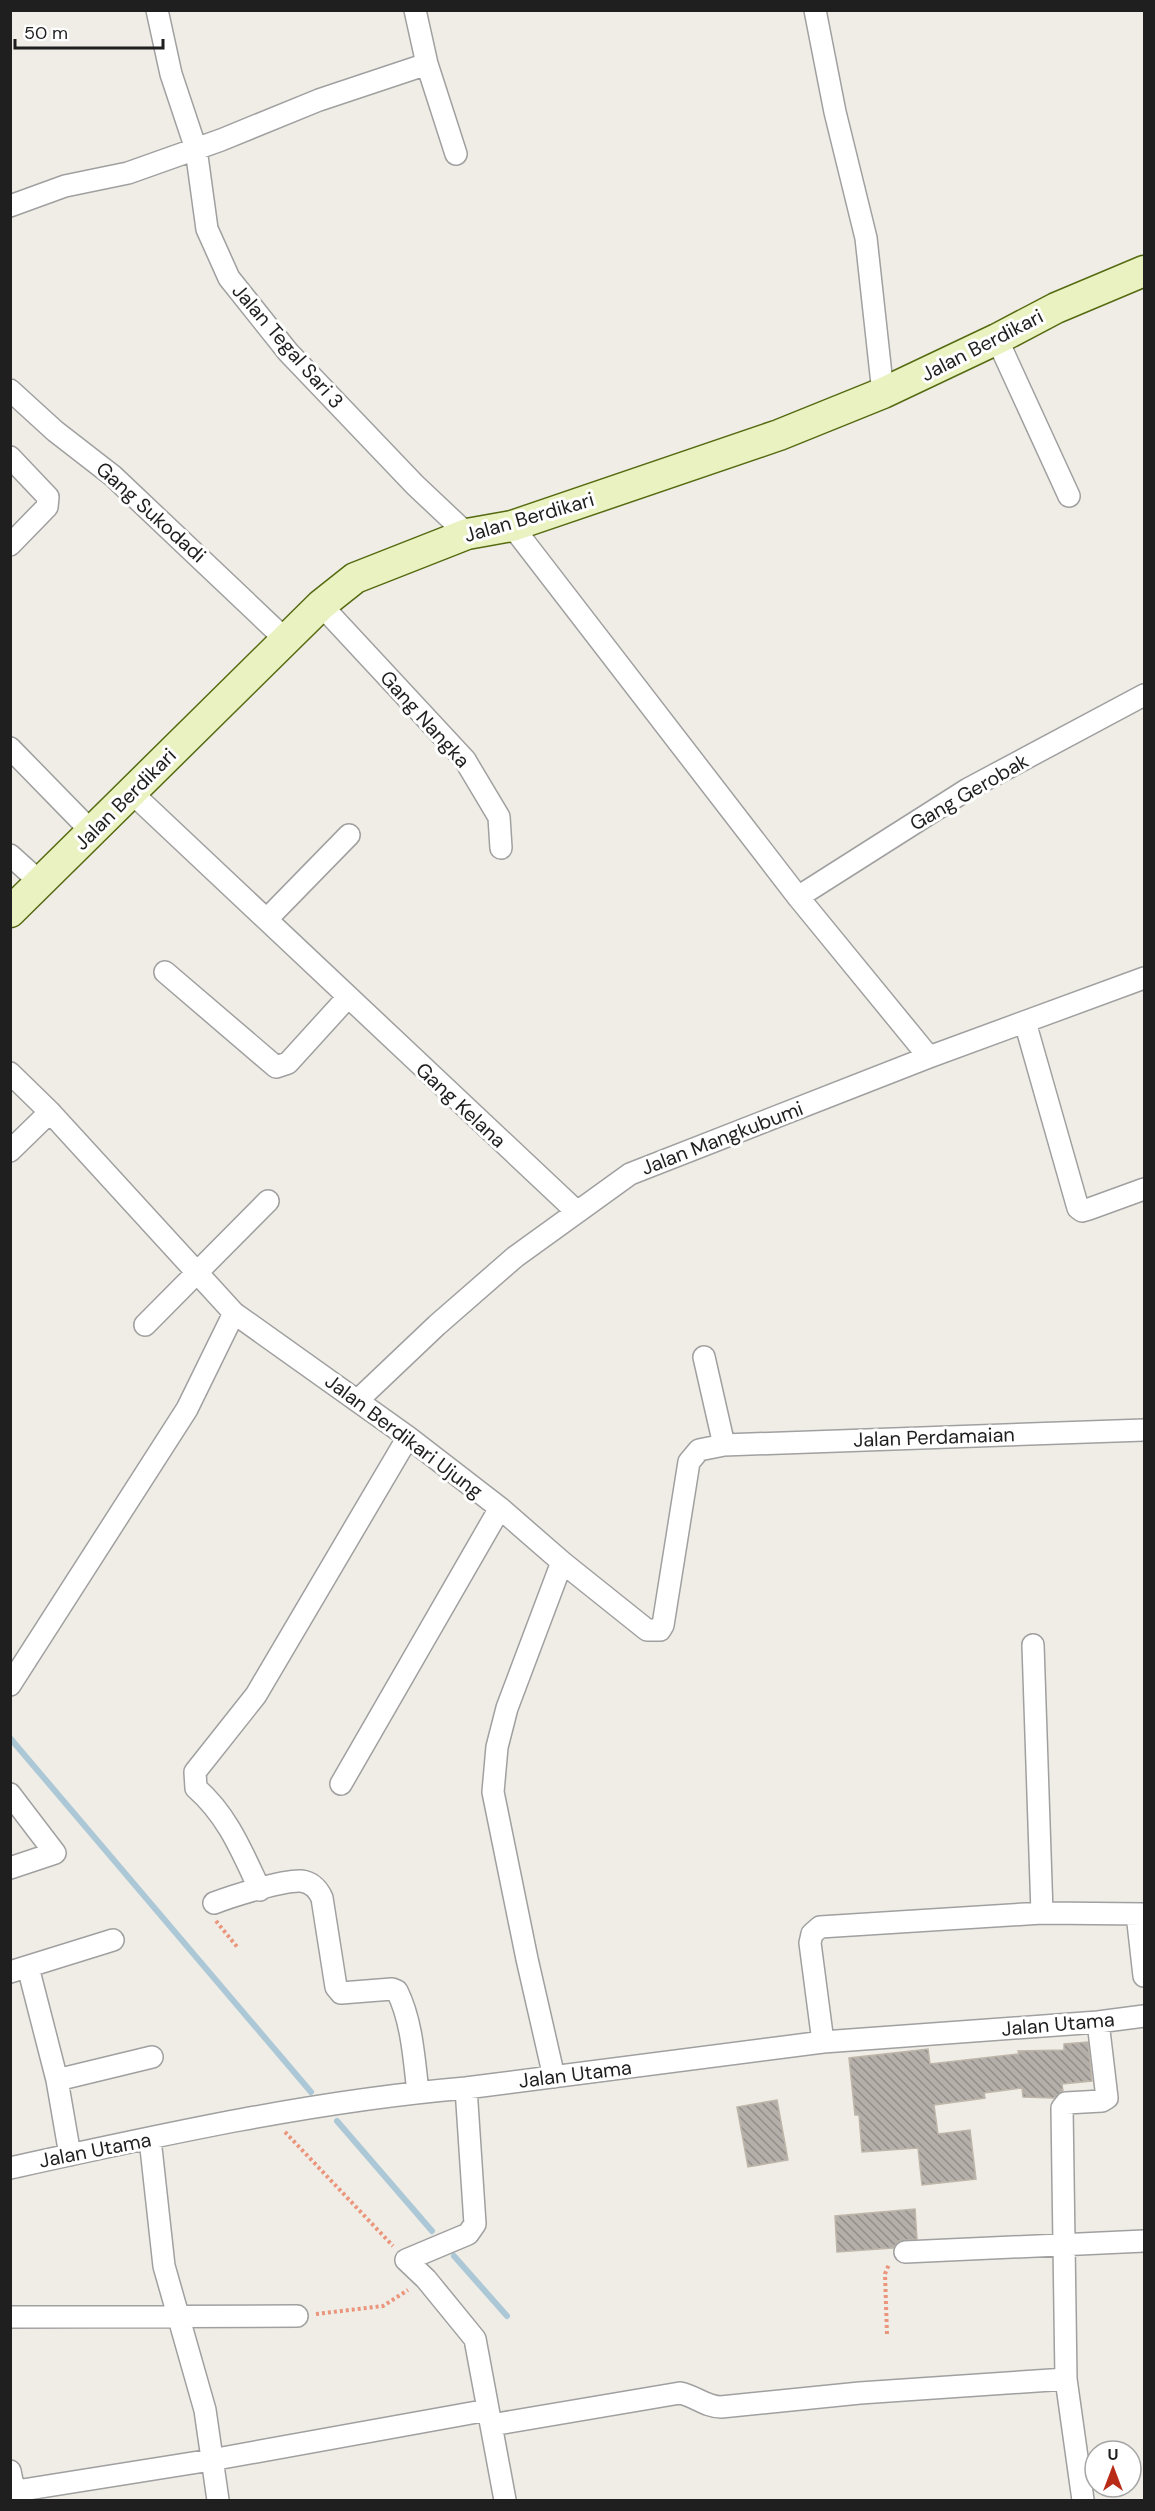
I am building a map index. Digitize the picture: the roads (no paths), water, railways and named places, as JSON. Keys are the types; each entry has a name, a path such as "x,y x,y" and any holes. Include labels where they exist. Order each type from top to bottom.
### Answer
{"street":[{"name":"Jalan Tegal Sari 3","path":"157,10 171,74 196,149 207,229 229,278 288,352 415,485 467,534"},
{"path":"415,10 427,64 456,154"},
{"path":"815,10 835,112 866,238 883,393"},
{"path":"10,206 65,186 128,173 196,149 319,100 427,64"},
{"name":"Jalan Berdikari","path":"10,912 321,605 356,578 467,534 512,526 779,435 883,393 997,339 1056,308 1144,271"},
{"path":"997,339 1070,496"},
{"name":"Gang Sukodadi","path":"10,390 55,430 113,476 286,640"},
{"path":"10,457 48,496 47,507 10,545"},
{"path":"512,526 798,897 929,1058"},
{"name":"Gang Nangka","path":"321,605 465,760 499,817 501,848"},
{"name":"Gang Gerobak","path":"798,897 968,789 1144,695"},
{"path":"10,748 92,832"},
{"name":"Gang Kelana","path":"132,793 576,1211"},
{"path":"267,919 349,835"},
{"path":"10,855 41,883"},
{"path":"165,972 276,1067 288,1063 348,997"},
{"name":"Jalan Mangkubumi","path":"358,1400 437,1325 515,1257 630,1174 929,1058 1144,978"},
{"path":"1025,1022 1078,1208 1082,1211 1089,1209 1144,1189"},
{"name":"Jalan Berdikari Ujung","path":"10,1073 50,1112 234,1313 408,1437 500,1508 562,1562 647,1630 660,1630 663,1624 689,1462 699,1450 724,1445"},
{"path":"10,1151 50,1112"},
{"path":"144,1324 268,1201"},
{"path":"10,1685 187,1410 234,1313"},
{"path":"704,1357 724,1445"},
{"name":"Jalan Perdamaian","path":"724,1445 1144,1430"},
{"path":"260,1890 229,1824 212,1802 196,1788 195,1772 256,1695 408,1437"},
{"path":"341,1784 500,1508"},
{"path":"554,2077 526,1959 493,1792 497,1747 507,1708 562,1562"},
{"path":"1033,1645 1042,1913"},
{"path":"10,1794 55,1853 10,1868"},
{"path":"214,1903 302,1881 319,1891 336,1987 341,1993 392,1989 397,1991 411,2040 418,2092"},
{"path":"823,2042 810,1943 812,1934 820,1927 1042,1913 1141,1914 1144,1976"},
{"path":"70,2155 57,2080 19,1969 113,1940"},
{"name":"Jalan Utama","path":"10,2168 268,2115 418,2092 466,2088 823,2042 1098,2022 1144,2016"},
{"path":"1083,2500 1065,2379 1062,2108 1066,2103 1102,2102 1107,2098 1098,2022"},
{"path":"57,2080 152,2057"},
{"path":"466,2088 475,2224 468,2234 406,2260 426,2279 475,2339 505,2500"},
{"path":"150,2139 164,2266 205,2410 218,2500"},
{"path":"905,2252 1144,2241"},
{"path":"10,2317 297,2316"},
{"path":"10,2471 14,2495 211,2460 489,2417 680,2393 693,2395 712,2407 721,2407 860,2393 1065,2379"}],"waterway":[{"path":"10,1738 311,2092"},
{"path":"337,2121 432,2231"},
{"path":"454,2256 507,2316"}]}
